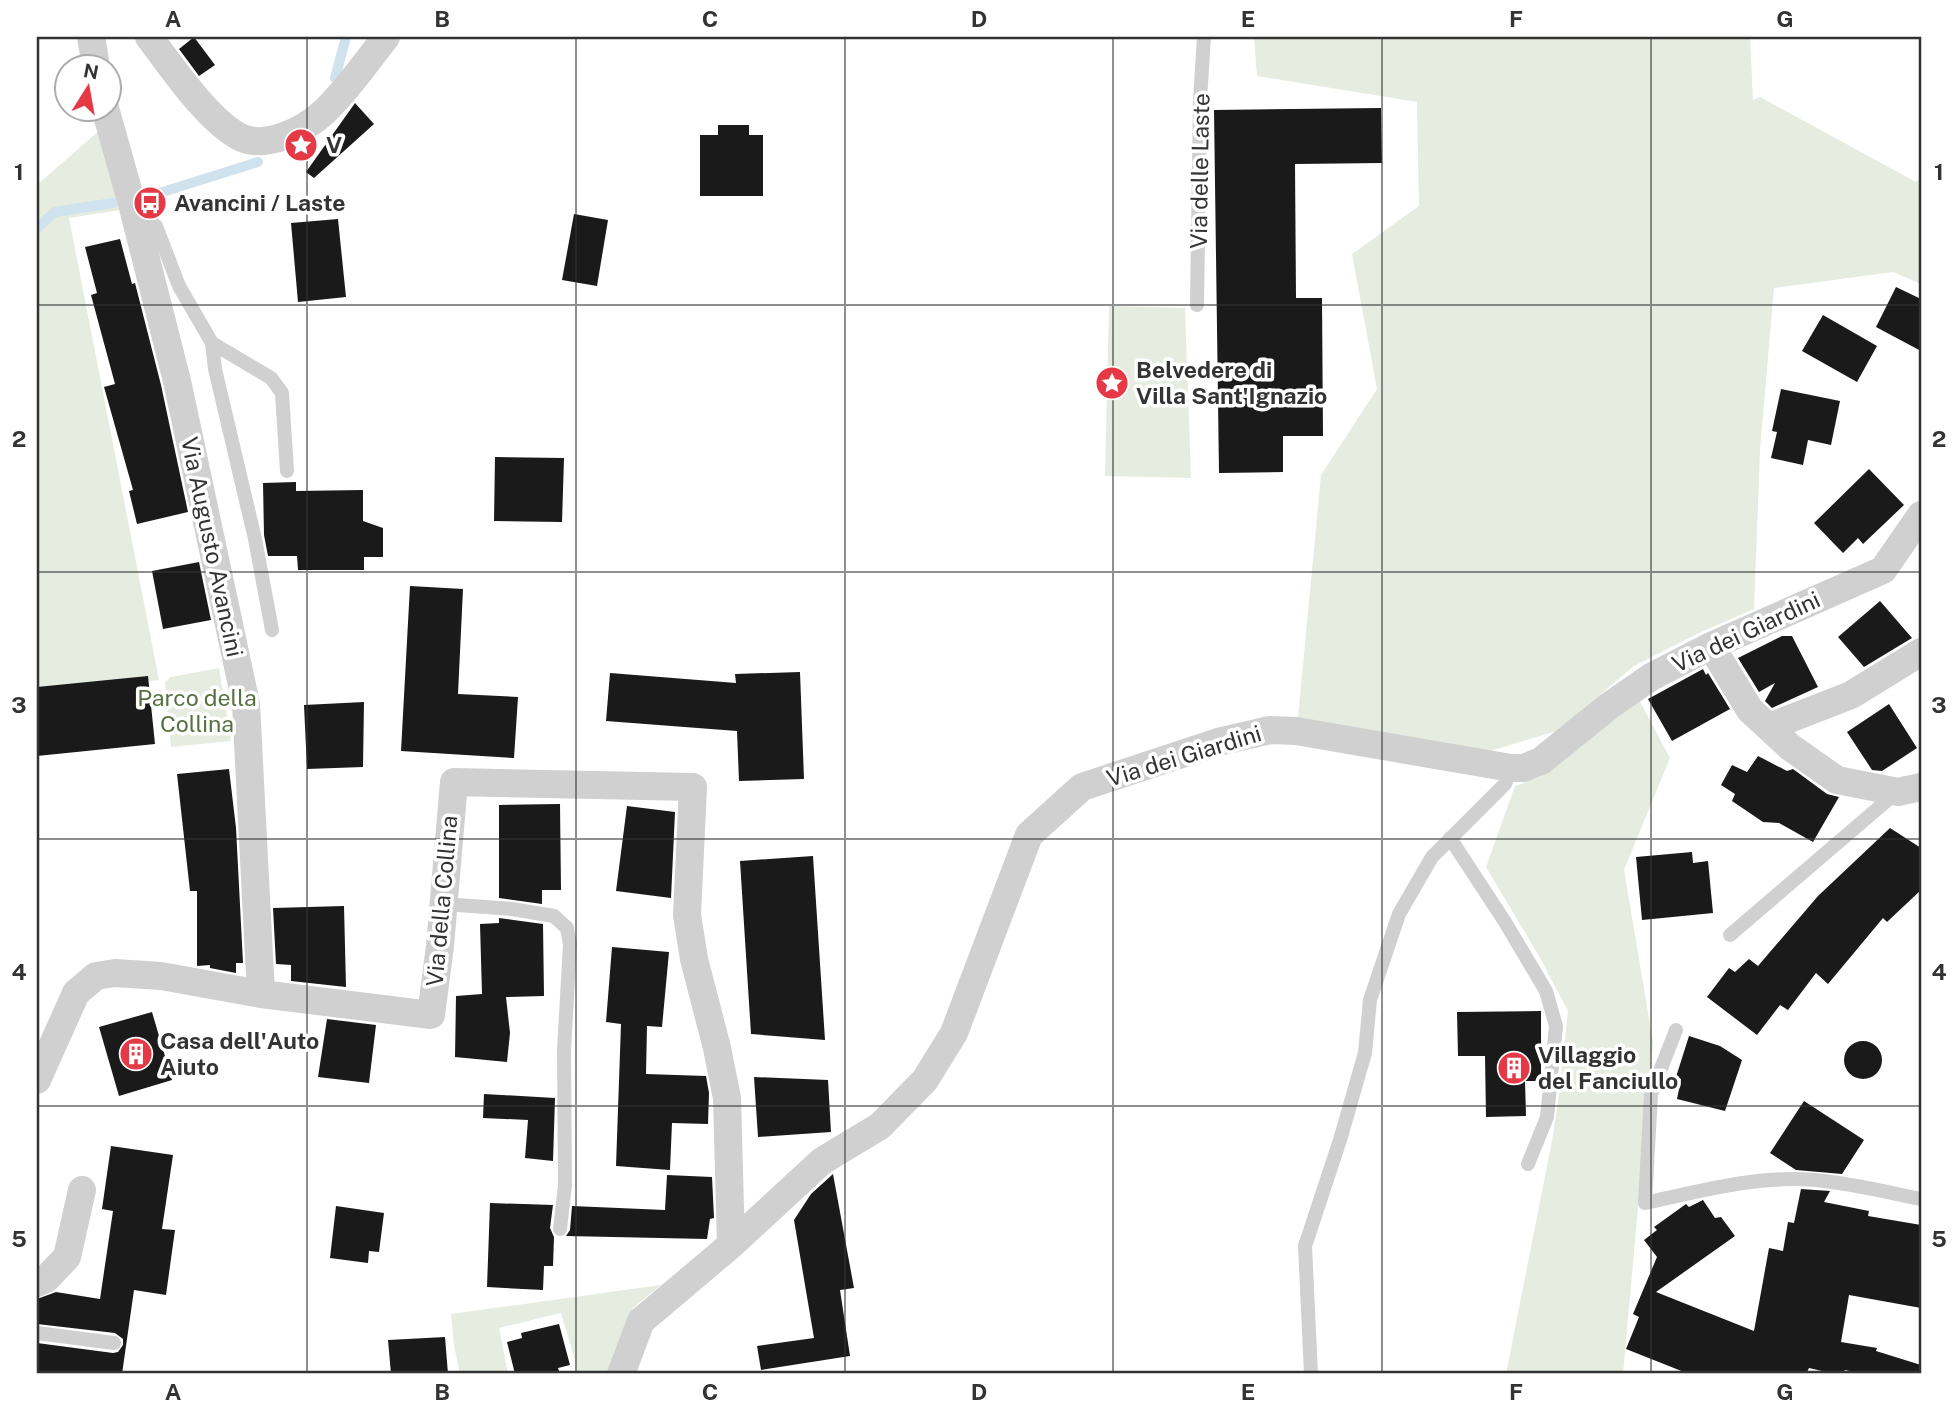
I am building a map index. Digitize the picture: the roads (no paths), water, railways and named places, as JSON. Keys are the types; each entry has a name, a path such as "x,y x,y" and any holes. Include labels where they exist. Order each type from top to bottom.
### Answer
{"street":[{"path":"149,37 198,100 237,135 252,142 278,138 300,128 324,112 386,37"},
{"name":"Via Augusto Avancini","path":"109,122 177,381 246,704 261,994"},
{"name":"Via dei Giardini","path":"621,1374 640,1321 731,1245 822,1161 880,1126 925,1080 954,1033 1029,835 1082,787 1186,752 1270,730 1323,735 1511,768 1524,768 1541,761 1609,706 1651,677 1711,646 1883,570 1921,515"},
{"path":"1711,646 1750,710 1790,747 1837,780 1910,789"},
{"path":"1769,727 1851,695 1921,652"},
{"name":"Via della Collina","path":"37,1080 76,993 96,976 115,973 162,976 261,994 431,1015 440,946 454,782 694,787 687,915 694,959 727,1098 731,1245"},
{"path":"37,1283 46,1279 67,1257 82,1190"}],"lane":[{"name":"Via delle Laste","path":"1198,305 1200,100 1204,37"},
{"path":"132,205 156,226 179,286 212,343 215,369 255,539 272,631"},
{"path":"212,343 271,378 282,393 288,471"},
{"path":"1311,1374 1305,1246 1365,1053 1370,1000 1399,914 1432,857 1505,784 1511,768"},
{"path":"1730,935 1910,789"},
{"path":"1450,838 1546,991 1556,1026 1546,1117 1528,1164"},
{"path":"443,904 512,909 554,916 567,928 570,944 564,1050 565,1172 560,1229"},
{"path":"1676,1030 1651,1094 1645,1203 1744,1182 1772,1180 1815,1180 1921,1199"},
{"path":"37,1333 114,1343"}],"waterway":[{"path":"335,78 346,37"},
{"path":"153,195 258,162"},
{"path":"37,228 55,212 113,203"}],"place":[{"name":"V","path":"301,145"},
{"name":"Avancini / Laste","path":"150,203"},
{"name":"Belvedere di Villa Sant'Ignazio","path":"1112,383"},
{"name":"Casa dell'Auto Aiuto","path":"136,1054"},
{"name":"Villaggio del Fanciullo","path":"1514,1068"}],"park label":[{"name":"Parco della Collina","path":"197,711"}]}
